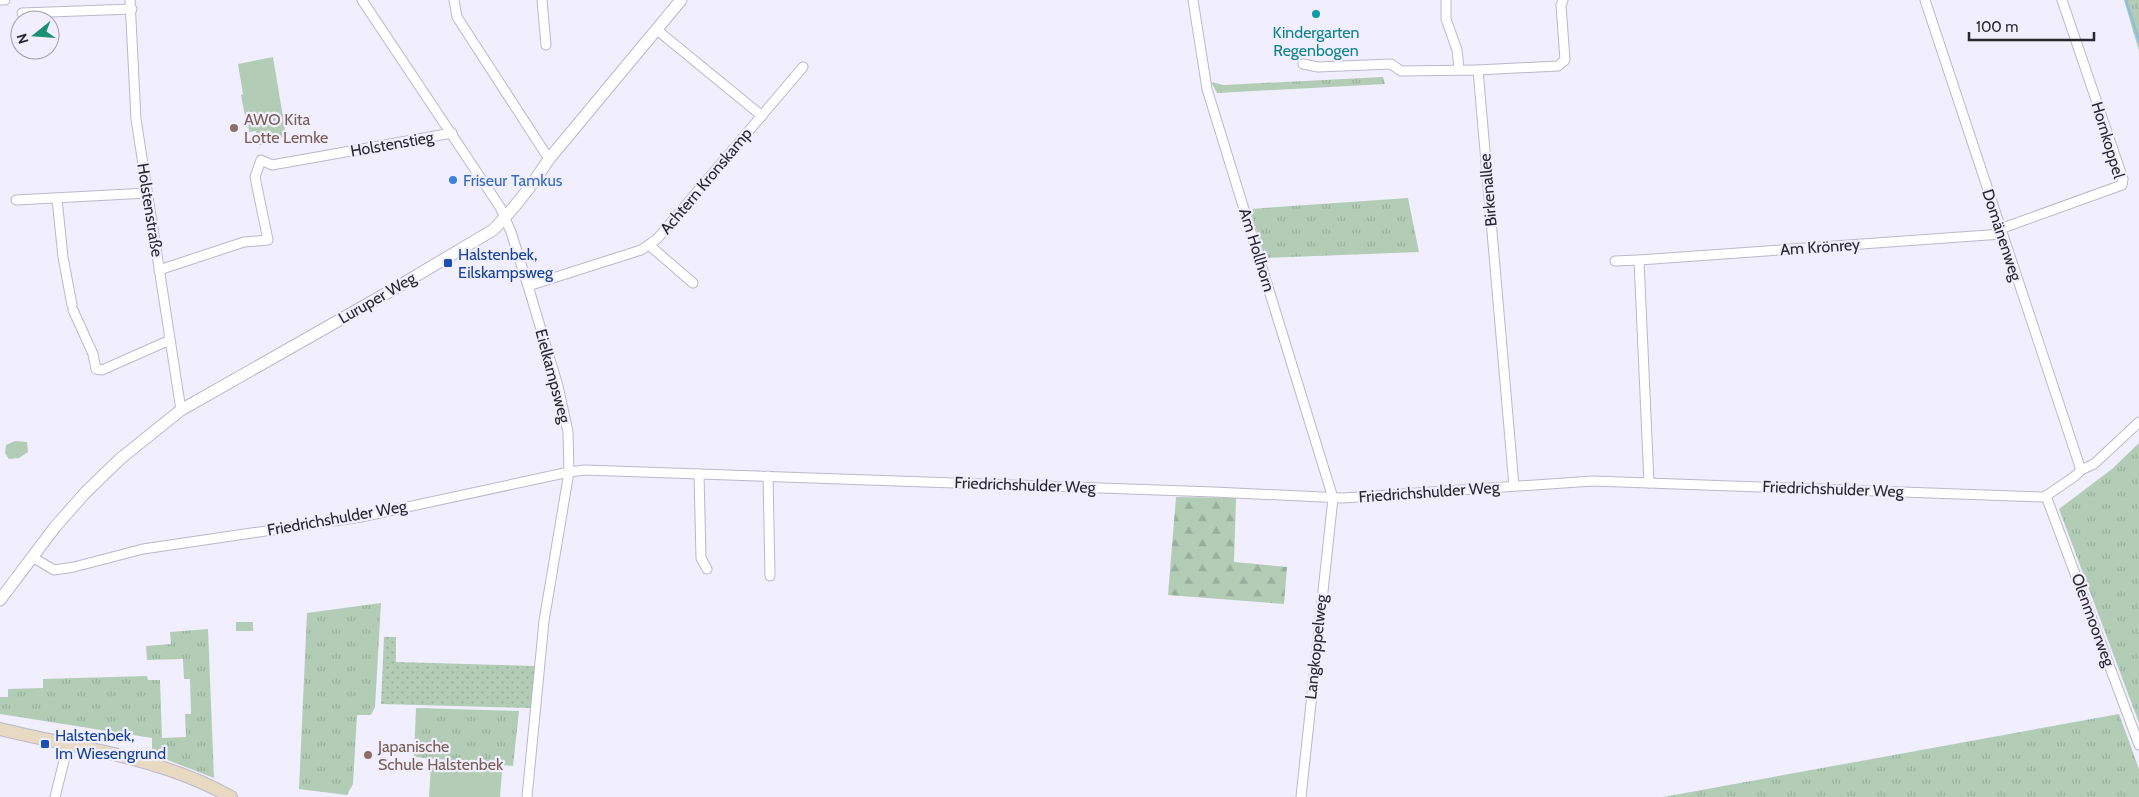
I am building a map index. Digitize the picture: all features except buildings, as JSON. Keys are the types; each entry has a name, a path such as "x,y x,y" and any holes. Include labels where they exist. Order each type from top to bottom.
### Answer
{"main road":[{"path":"0,729 151,764 200,781 231,797"}],"street":[{"path":"0,0 5,0"},
{"name":"Eielkampsweg","path":"362,0 500,207 528,286 558,386 568,432 569,472 544,621 527,797"},
{"path":"454,0 457,17 549,159"},
{"path":"542,0 546,45"},
{"name":"Luruper Weg","path":"34,558 55,527 101,476 181,410 493,230 505,218 536,180 549,159 681,0"},
{"name":"Am Hollhorn","path":"1193,0 1207,89 1333,498"},
{"path":"1446,0 1446,19 1458,50 1458,69"},
{"path":"1303,64 1318,67 1391,64 1400,71 1558,66 1565,60 1561,5 1563,0"},
{"name":"Domänenweg","path":"1924,0 2081,470"},
{"name":"Hornkoppel","path":"2001,232 2122,185 2122,180 2062,0"},
{"name":"Holstenstraße","path":"58,10 131,4 136,119 181,410"},
{"name":"Achtern Kronskamp","path":"657,30 762,116"},
{"name":"Achtern Kronskamp","path":"528,286 641,250 650,245 802,67"},
{"name":"Birkenallee","path":"1478,70 1514,486"},
{"name":"Holstenstieg","path":"159,270 244,242 268,240 255,177 261,160 272,164 452,133"},
{"path":"16,200 147,193"},
{"path":"57,199 63,257 73,307 93,354 96,369 102,370 170,340"},
{"name":"Am Krönrey","path":"1615,261 2001,232"},
{"name":"Achtern Kronskamp","path":"650,245 693,283"},
{"path":"1638,260 1649,482"},
{"path":"2046,496 2081,470 2094,464 2139,422"},
{"name":"Friedrichshulder Weg","path":"34,558 54,570 74,567 143,549 361,516 585,470 1333,498 1593,481 2046,496"},
{"path":"699,474 701,558 708,570"},
{"path":"768,476 770,576"},
{"name":"Olenmoorweg","path":"2046,496 2139,746"},
{"name":"Langkoppelweg","path":"1301,797 1333,498"},
{"path":"1,598 34,558"},
{"path":"55,797 68,745"}],"green space":[{"path":"2124,0 2139,0 2139,51"},
{"path":"273,57 286,135 272,143 259,145 256,131 249,132 248,121 246,121 238,64"},
{"path":"1383,77 1385,84 1217,93 1211,82 1224,85"},
{"path":"1408,198 1419,252 1265,258 1250,209"},
{"path":"15,441 27,442 28,452 19,458 9,459 5,453 6,445"},
{"path":"2139,443 2139,723 2059,509 2112,469"},
{"path":"1176,497 1236,498 1234,562 1287,567 1284,604 1168,595"},
{"path":"381,603 375,707 371,715 357,715 353,784 347,795 299,789 307,613"},
{"path":"236,622 253,622 253,631 236,631"},
{"path":"208,629 214,778 152,754 152,738 0,714 0,697 8,697 8,689 43,688 43,679 147,676 148,680 160,680 162,738 186,737 185,714 191,714 190,679 184,679 183,659 147,660 146,646 171,644 170,632"},
{"path":"384,637 396,637 396,662 536,666 531,708 381,704"},
{"path":"416,708 519,711 513,766 414,757"},
{"path":"2119,714 2139,769 2139,797 1663,797"},
{"path":"431,765 502,771 500,797 429,797"}],"waterway":[{"path":"2126,0 2139,41"}],"place":[{"name":"Kindergarten Regenbogen","path":"1316,14"},
{"name":"AWO Kita Lotte Lemke","path":"234,128"},
{"name":"Friseur Tamkus","path":"453,180"},
{"name":"Halstenbek, Eilskampsweg","path":"448,263"},
{"name":"Halstenbek, Im Wiesengrund","path":"45,744"},
{"name":"Japanische Schule Halstenbek","path":"368,755"}]}
